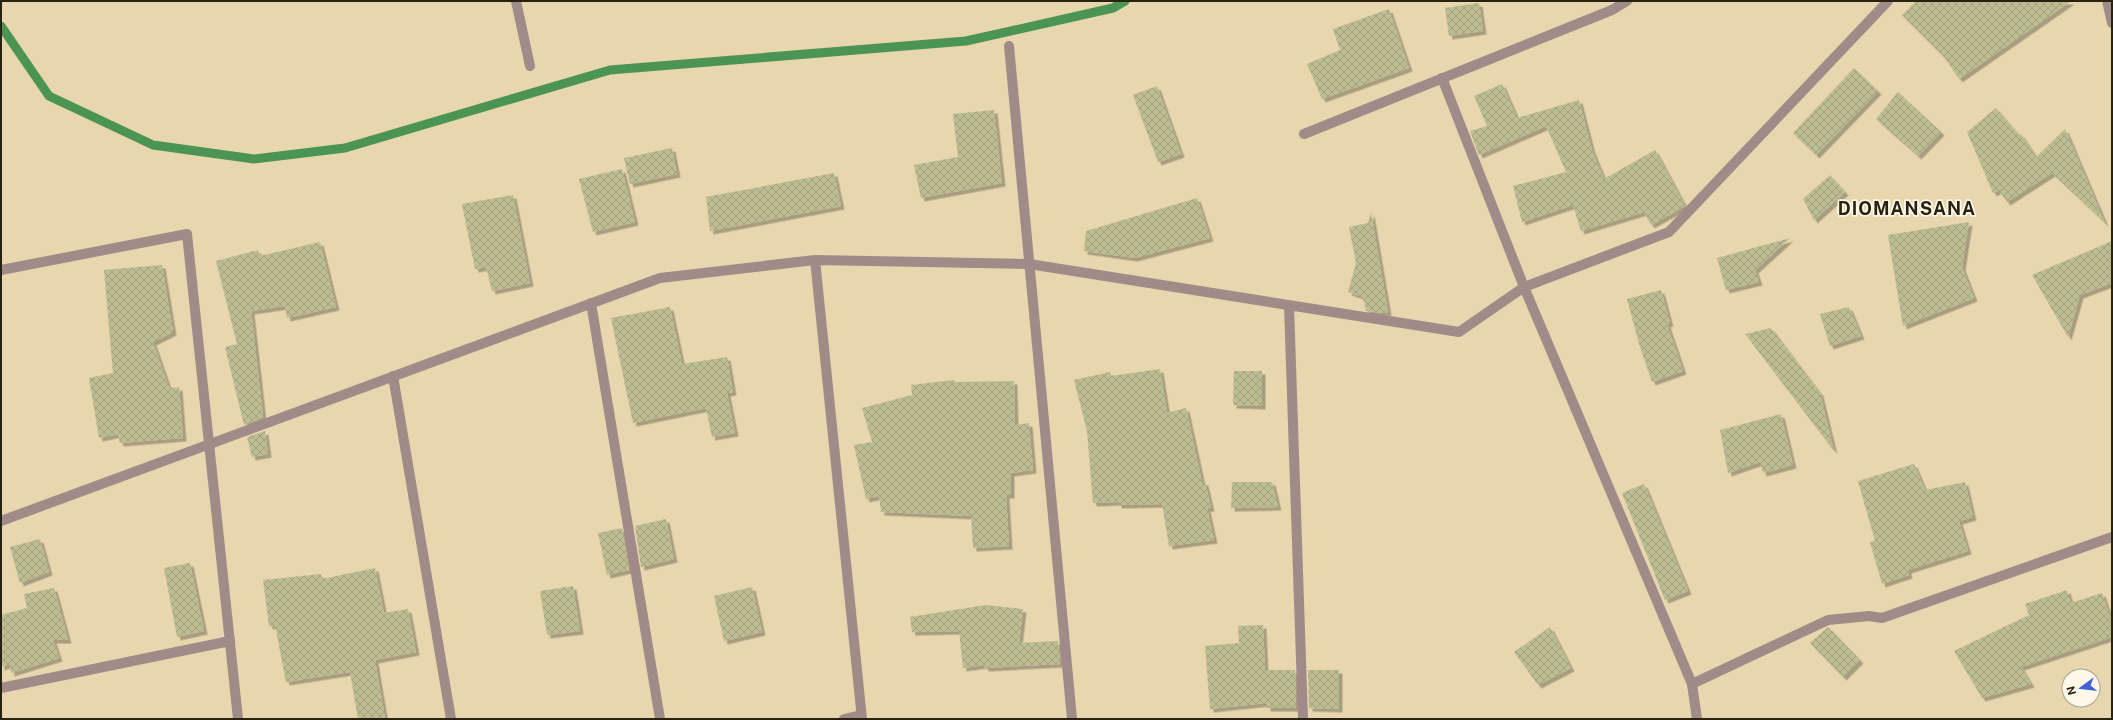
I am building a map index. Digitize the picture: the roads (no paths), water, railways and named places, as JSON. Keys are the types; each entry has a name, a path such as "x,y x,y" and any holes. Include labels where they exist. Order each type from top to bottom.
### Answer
{"street":[{"path":"516,1 530,66"},
{"path":"1304,134 1612,10 1627,1"},
{"path":"1,520 660,278 815,260 1029,264 1459,332 1524,287 1669,232 1888,1"},
{"path":"2107,1 2112,23"},
{"path":"1009,46 1072,719"},
{"path":"1442,78 1524,287 1692,684 1696,719"},
{"path":"1,270 187,234 238,719"},
{"path":"815,260 861,717 844,719"},
{"path":"591,303 660,719"},
{"path":"1289,306 1303,719"},
{"path":"393,376 451,719"},
{"path":"1692,684 1828,620 1869,616 1882,618 2112,537"},
{"path":"1,688 230,641"}],"waterway":[{"path":"1,26 49,96 153,145 254,159 345,148 610,70 966,41 1113,8 1125,1"}],"district":[{"name":"DIOMANSANA","path":"1907,208"}]}
